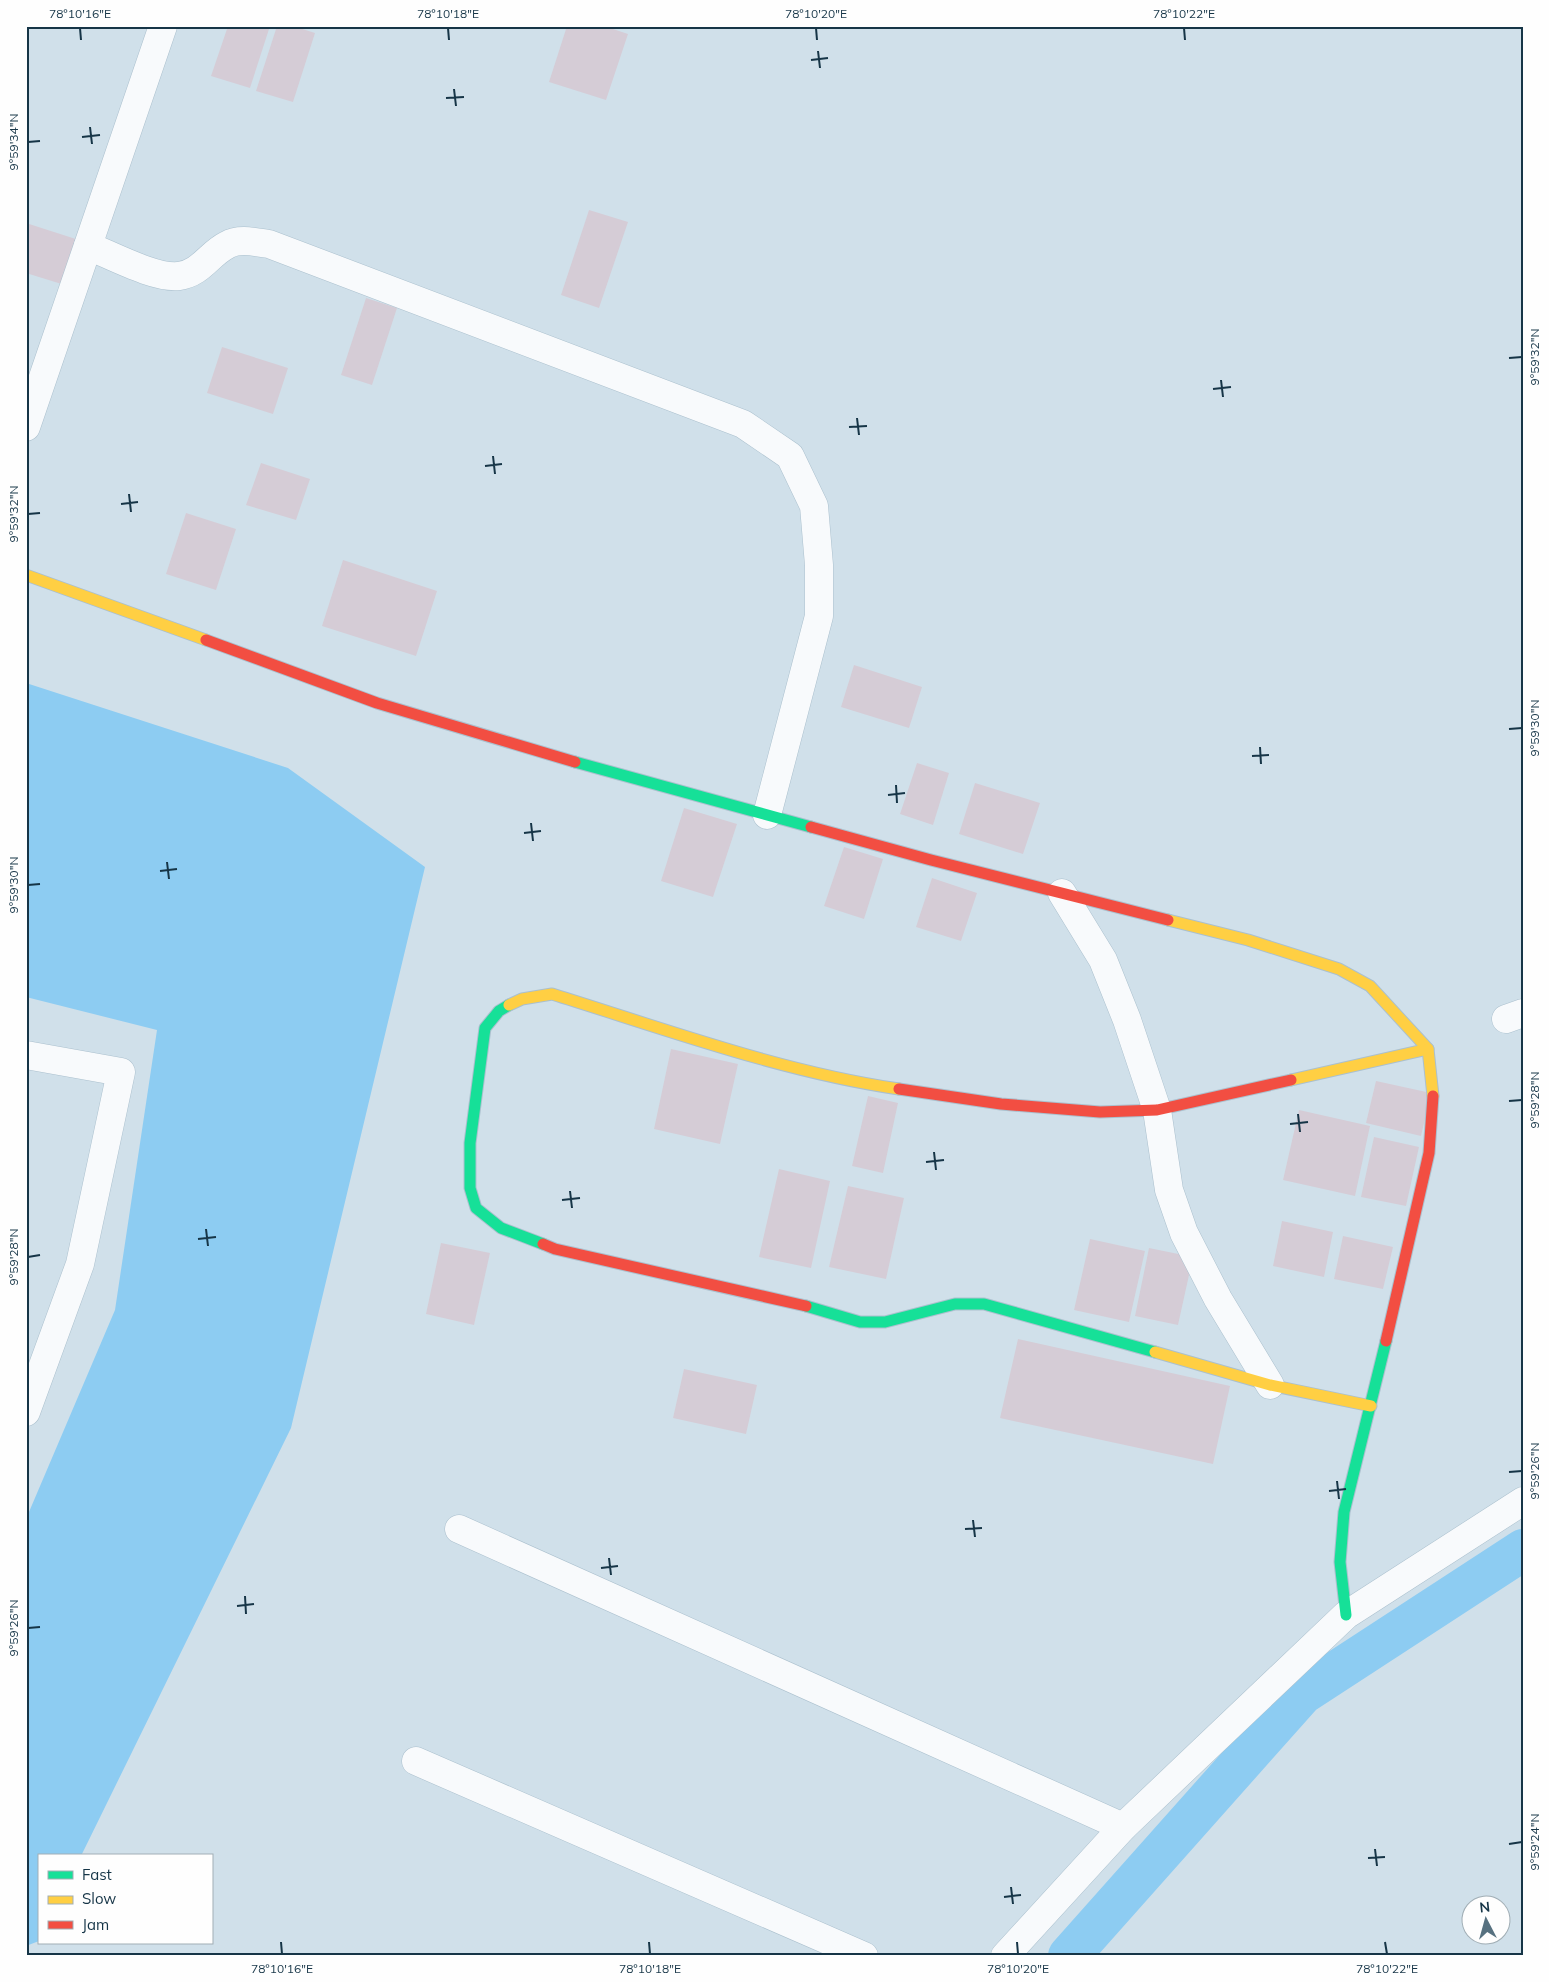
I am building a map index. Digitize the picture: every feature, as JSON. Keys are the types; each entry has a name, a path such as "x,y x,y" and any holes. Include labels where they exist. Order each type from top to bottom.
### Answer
{"street":[{"path":"26,427 164,26"},
{"path":"88,246 157,274 179,276 200,269 227,244 241,241 269,244 744,424 790,456 814,506 819,616 767,815"},
{"path":"26,575 377,703 570,760 931,860 1248,940 1339,969 1370,986 1428,1049 1433,1099 1429,1153 1371,1406 1344,1512 1340,1562 1346,1615"},
{"path":"1062,892 1103,960 1127,1020 1157,1110 1169,1190 1184,1233 1218,1298 1270,1385"},
{"path":"1371,1406 1270,1385 984,1304 954,1304 885,1322 860,1322 789,1301 555,1249 501,1228 476,1208 470,1188 470,1143 485,1028 494,1014 516,999 552,994 771,1061 879,1086 1000,1104 1100,1112 1157,1110 1428,1049"},
{"path":"26,1055 120,1072 80,1264 26,1412"},
{"path":"1005,1956 1123,1827 1346,1615 1523,1501"},
{"path":"459,1529 1123,1827"},
{"path":"416,1761 864,1956"}],"water":[{"path":"26,683 288,768 425,867 291,1428 82,1854 38,1854 38,1941 26,1946 26,1519 115,1310 157,1030 26,997"}],"building":[{"path":"228,26 270,26 250,88 211,76"},
{"path":"277,26 293,26 315,33 293,102 256,91"},
{"path":"567,26 604,26 628,34 606,100 549,82"},
{"path":"589,210 628,222 599,308 561,295"},
{"path":"26,223 82,241 68,286 26,273"},
{"path":"366,298 397,308 372,385 341,375"},
{"path":"222,347 288,368 273,414 207,393"},
{"path":"261,463 310,479 296,520 246,505"},
{"path":"186,513 236,529 216,590 166,574"},
{"path":"343,560 437,591 416,656 322,626"},
{"path":"854,665 922,687 909,728 841,707"},
{"path":"917,763 949,773 933,825 900,814"},
{"path":"975,783 1040,803 1023,854 959,834"},
{"path":"684,808 737,824 713,897 661,881"},
{"path":"844,847 883,859 864,919 824,906"},
{"path":"932,878 977,893 961,941 916,927"},
{"path":"671,1049 738,1064 720,1144 654,1129"},
{"path":"1376,1081 1431,1093 1421,1136 1366,1123"},
{"path":"868,1096 898,1103 883,1173 852,1166"},
{"path":"1299,1110 1370,1126 1355,1196 1283,1180"},
{"path":"1374,1137 1419,1147 1406,1206 1361,1197"},
{"path":"779,1169 830,1181 811,1268 759,1257"},
{"path":"848,1186 904,1198 886,1279 829,1267"},
{"path":"1282,1221 1333,1232 1324,1277 1273,1266"},
{"path":"1343,1236 1393,1247 1383,1289 1334,1279"},
{"path":"1090,1239 1145,1251 1129,1322 1074,1310"},
{"path":"441,1243 490,1253 474,1325 426,1314"},
{"path":"1149,1248 1193,1257 1178,1325 1135,1316"},
{"path":"1018,1339 1230,1386 1213,1464 1000,1418"},
{"path":"684,1369 757,1385 746,1434 673,1418"}],"waterway":[{"path":"1069,1956 1302,1694 1523,1550"}],"traffic: fast":[{"path":"575,762 811,827"},
{"path":"509,1005 499,1011 485,1028 470,1143 470,1188 476,1208 501,1228 543,1244"},
{"path":"806,1306 860,1322 885,1322 955,1304 984,1304 1155,1352"},
{"path":"1346,1615 1340,1562 1344,1512 1386,1341"}],"traffic: slow":[{"path":"26,575 206,640"},
{"path":"1168,920 1248,940 1339,969 1370,986 1428,1049 1433,1096"},
{"path":"509,1005 522,999 552,994 768,1061 811,1072 899,1089"},
{"path":"1291,1080 1428,1049"},
{"path":"1155,1352 1270,1385 1371,1406"}],"traffic: jam":[{"path":"206,640 377,703 575,762"},
{"path":"811,827 931,860 1168,920"},
{"path":"899,1089 1001,1104 1100,1112 1157,1110 1291,1080"},
{"path":"1386,1341 1429,1153 1433,1096"},
{"path":"543,1244 555,1249 806,1306"}]}
